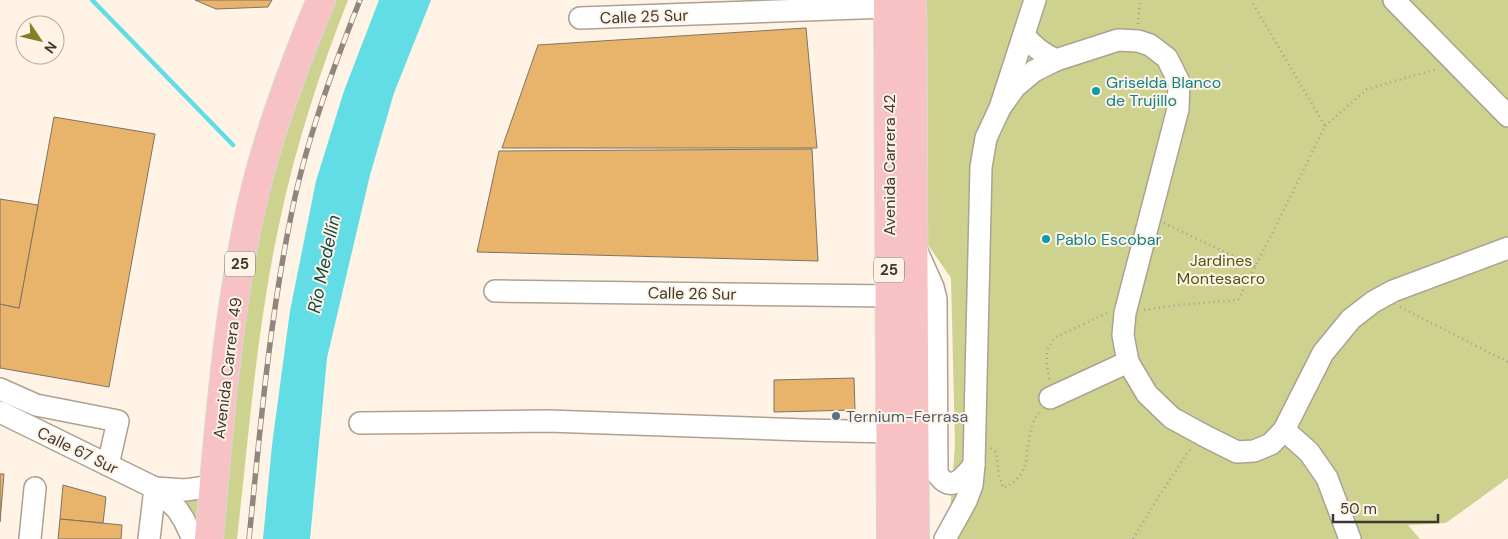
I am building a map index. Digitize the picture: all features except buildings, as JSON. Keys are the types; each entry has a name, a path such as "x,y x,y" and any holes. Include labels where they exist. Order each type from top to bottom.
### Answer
{"highway":[{"name":"Avenida Carrera 49","path":"209,539 225,372 233,312 252,206 270,140 290,78 320,0"},
{"name":"Avenida Carrera 42","path":"896,2 912,72 915,539"},
{"name":"Avenida Carrera 42","path":"891,539 889,148 896,2"},
{"path":"889,148 912,72"}],"street":[{"path":"945,539 966,501 972,485 981,167 986,138 1000,108 1035,0"},
{"path":"1394,0 1508,116"},
{"name":"Calle 25 Sur","path":"580,18 896,2"},
{"path":"1024,35 1032,46 1056,60"},
{"path":"1000,108 1015,87 1034,71 1056,60 1118,40 1138,40 1150,45 1167,58 1179,82 1178,109 1125,313 1123,335 1128,362 1147,394 1172,418 1237,452 1254,451 1270,444 1284,430 1323,353 1351,319 1373,302 1393,291 1508,248"},
{"path":"914,244 933,287 936,299 937,473 941,480 950,483 958,482 964,478 974,456"},
{"name":"Calle 26 Sur","path":"495,291 890,296"},
{"path":"1050,398 1128,362"},
{"path":"0,389 36,405 118,421 108,465"},
{"path":"45,434 49,408"},
{"name":"Calle 67 Sur","path":"0,412 168,496 214,486"},
{"path":"360,423 548,422 890,432"},
{"path":"1284,430 1309,452 1327,478 1350,539"},
{"path":"30,539 35,488"},
{"path":"150,539 168,496"},
{"path":"168,496 174,539"},
{"path":"168,496 184,520 193,539"}],"path":[{"path":"1138,40 1140,0"},
{"path":"1251,0 1325,126"},
{"path":"974,456 991,448 996,452 1003,488 1012,485 1026,464 1030,431 1034,420 1050,398 1046,354 1051,341 1113,310 1125,313 1178,304 1238,300 1325,126 1367,89 1456,63"},
{"path":"1150,216 1256,266"},
{"path":"1380,298 1508,362"},
{"path":"1133,539 1188,452 1207,438"}],"green space":[{"path":"333,0 348,0 310,108 293,164 280,220 259,339 237,539 221,539 239,347 259,234 281,146"},
{"name":"Jardines Montesacro","path":"927,0 1508,0 1508,478 1446,523 1408,525 1420,539 948,539 955,445 951,278 928,245"},
{"path":"204,496 197,536 179,500"}],"water":[{"name":"Río Medellín","path":"379,0 431,0 394,93 370,175 327,358 310,539 263,539 272,445 290,311 316,181 344,91"}],"waterway":[{"path":"92,0 233,145"}],"railway":[{"path":"249,539 271,337 291,216 312,134 360,0"}],"place":[{"name":"Griselda Blanco de Trujillo","path":"1096,91"},
{"name":"Pablo Escobar","path":"1046,239"},
{"name":"Ternium-Ferrasa","path":"836,416"}]}
